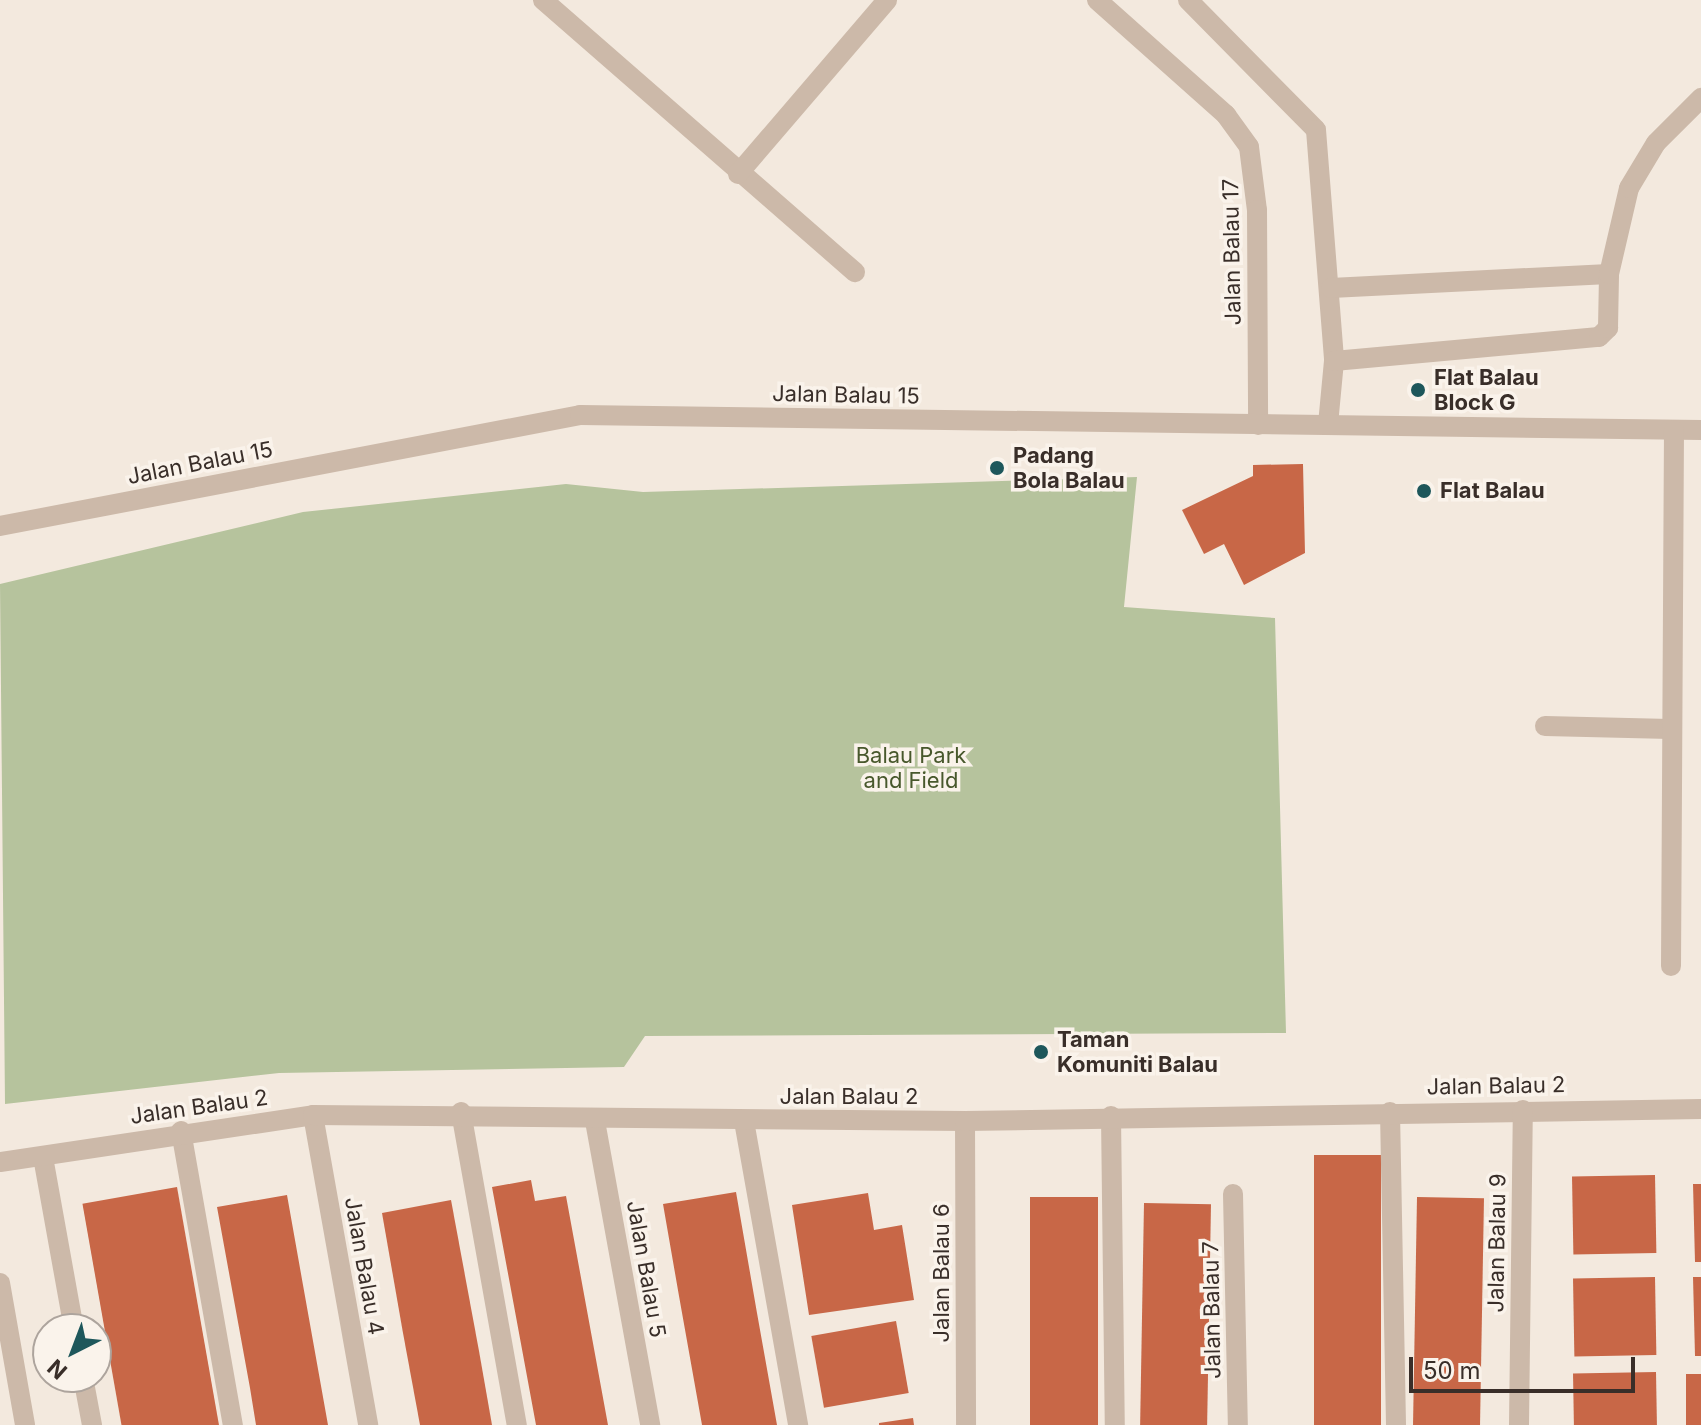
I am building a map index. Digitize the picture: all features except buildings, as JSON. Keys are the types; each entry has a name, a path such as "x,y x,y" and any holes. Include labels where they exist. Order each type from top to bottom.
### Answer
{"street":[{"path":"543,0 738,174 855,272"},
{"path":"738,174 887,0"},
{"name":"Jalan Balau 17","path":"1097,0 1226,115 1249,147 1257,210 1258,425"},
{"path":"1188,0 1316,130 1331,288 1334,361 1328,425"},
{"path":"1334,361 1586,343 1608,328 1609,274 1629,188 1656,143 1701,98"},
{"path":"1331,288 1609,274"},
{"name":"Jalan Balau 15","path":"0,526 580,415 1701,430"},
{"path":"1671,966 1674,430"},
{"path":"1545,726 1670,729"},
{"name":"Jalan Balau 2","path":"0,1162 181,1131 313,1115 461,1112 595,1121 965,1121 1111,1116 1701,1109"},
{"name":"Jalan Balau 9","path":"1519,1425 1523,1110"},
{"path":"461,1112 517,1425"},
{"path":"1390,1112 1396,1425"},
{"name":"Jalan Balau 4","path":"313,1115 368,1425"},
{"path":"1111,1116 1115,1425"},
{"name":"Jalan Balau 5","path":"595,1121 650,1425"},
{"path":"744,1121 798,1425"},
{"name":"Jalan Balau 6","path":"965,1121 966,1425"},
{"path":"181,1131 233,1425"},
{"path":"43,1157 71,1313"},
{"name":"Jalan Balau 7","path":"1233,1194 1238,1425"},
{"path":"0,1283 25,1425"},
{"path":"86,1393 92,1425"}],"green space":[{"name":"Balau Park and Field","path":"1137,477 1124,607 1275,618 1286,1033 645,1036 624,1067 279,1073 5,1104 0,584 303,512 566,484 643,492"}],"place":[{"name":"Flat Balau Block G","path":"1418,390"},
{"name":"Padang Bola Balau","path":"997,468"},
{"name":"Flat Balau","path":"1424,491"},
{"name":"Taman Komuniti Balau","path":"1041,1052"}]}
